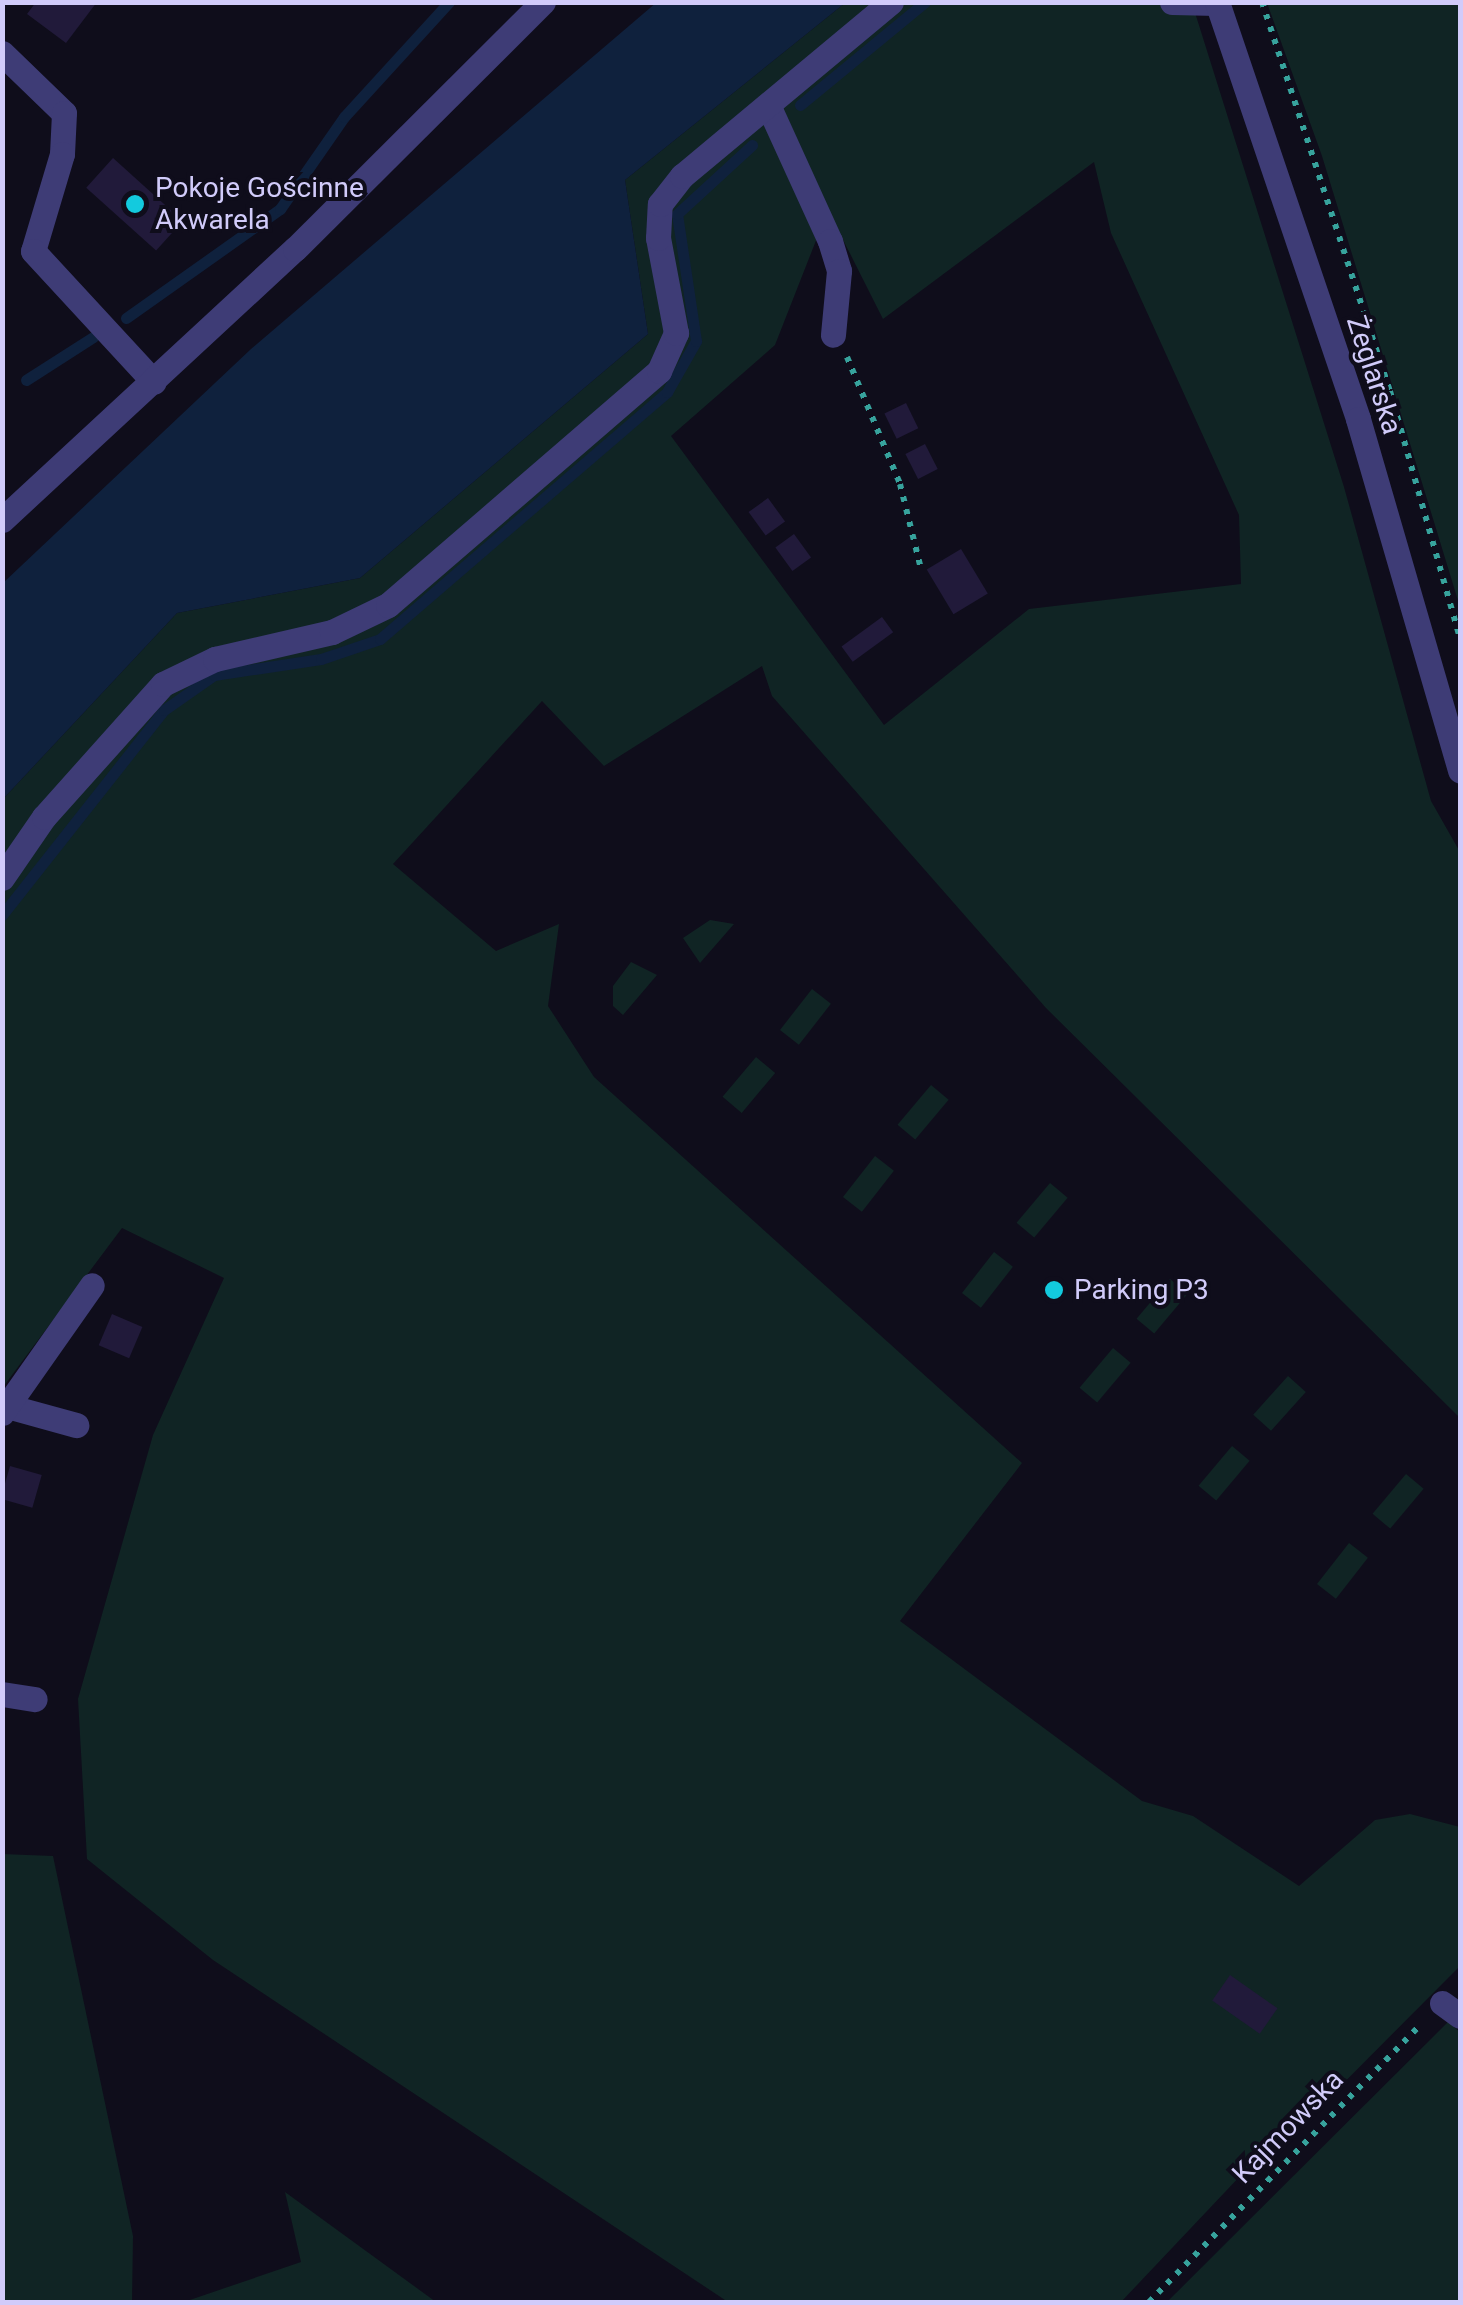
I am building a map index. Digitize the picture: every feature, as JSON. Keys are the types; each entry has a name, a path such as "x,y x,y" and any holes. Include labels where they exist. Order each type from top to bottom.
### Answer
{"street":[{"path":"2,520 154,382 542,2"},
{"path":"2,878 56,802 163,684 214,658 332,632 388,605 659,371 676,333 658,238 660,204 768,105 891,2"},
{"path":"1172,2 1217,3"},
{"name":"Żeglarska","path":"1217,3 1450,704 1460,770"},
{"path":"2,53 55,96 64,113 62,154 34,251 154,382"},
{"path":"768,105 834,256 833,335"},
{"path":"76,1425 5,1410 92,1285"},
{"path":"2,1694 35,1698"}],"path":[{"path":"1262,2 1390,391 1460,638"},
{"path":"833,335 874,413 920,569"},
{"name":"Kajmowska","path":"1149,2302 1451,2009"}],"green space":[{"path":"845,3 1192,3 1344,487 1431,801 1460,852 1460,1418 1046,1008 772,696 762,666 604,766 542,701 393,864 496,951 559,924 548,1006 594,1077 1022,1463 900,1621 1142,1801 1193,1816 1299,1886 1375,1820 1410,1814 1460,1827 1460,1966 1258,2169 1243,2173 1121,2302 728,2302 213,1960 87,1859 78,1699 153,1435 224,1278 122,1228 3,1387 3,799 177,613 360,578 648,334 625,180","holes":["1094,162 1111,233 1239,515 1241,584 1029,609 884,725 671,436 775,345 828,210 883,319"]},
{"path":"1267,3 1460,3 1460,607 1322,156"},
{"path":"710,920 734,924 700,963 683,938"},
{"path":"631,962 657,975 623,1015 613,1006 613,986"},
{"path":"812,989 831,1004 799,1045 780,1030"},
{"path":"756,1057 775,1073 742,1113 723,1097"},
{"path":"931,1085 949,1100 915,1140 898,1125"},
{"path":"875,1156 894,1171 862,1212 843,1197"},
{"path":"1050,1183 1068,1198 1034,1238 1017,1223"},
{"path":"994,1252 1013,1267 981,1308 962,1293"},
{"path":"1170,1279 1188,1294 1154,1334 1137,1319"},
{"path":"1113,1348 1131,1363 1097,1403 1080,1388"},
{"path":"1288,1376 1306,1392 1271,1431 1253,1415"},
{"path":"1232,1446 1250,1461 1216,1501 1199,1486"},
{"path":"1406,1474 1424,1489 1390,1529 1373,1514"},
{"path":"1349,1543 1368,1558 1336,1599 1317,1584"},
{"path":"2,1854 53,1856 133,2236 132,2302 3,2302"},
{"path":"1448,2022 1460,2032 1460,2302 1167,2302"},
{"path":"285,2192 436,2302 184,2302 301,2262"}],"water":[{"path":"657,2 845,3 625,180 648,334 360,578 177,613 3,799 3,583 251,349"}],"building":[{"path":"36,2 97,2 66,43 27,14"},
{"name":"Pokoje Gościnne Akwarela","path":"113,158 183,221 156,251 86,188"},
{"path":"906,403 918,428 897,439 884,414"},
{"path":"925,444 938,469 918,479 905,454"},
{"path":"768,498 785,521 766,536 749,512"},
{"path":"794,534 811,557 792,571 775,548"},
{"path":"961,549 988,594 953,614 927,570"},
{"path":"882,617 893,632 853,662 842,646"},
{"path":"112,1314 142,1327 129,1358 99,1345"},
{"path":"10,1466 42,1475 32,1508 2,1499"},
{"path":"1230,1975 1278,2008 1260,2034 1212,2000"}],"waterway":[{"path":"126,318 280,209 344,117 449,2"},
{"path":"800,105 925,2"},
{"path":"2,915 164,710 214,675 321,659 380,639 667,392 696,341 677,214 752,145"},
{"path":"26,380 93,337"}],"place":[{"name":"Pokoje Gościnne Akwarela","path":"135,204"},
{"name":"Parking P3","path":"1054,1290"}]}
